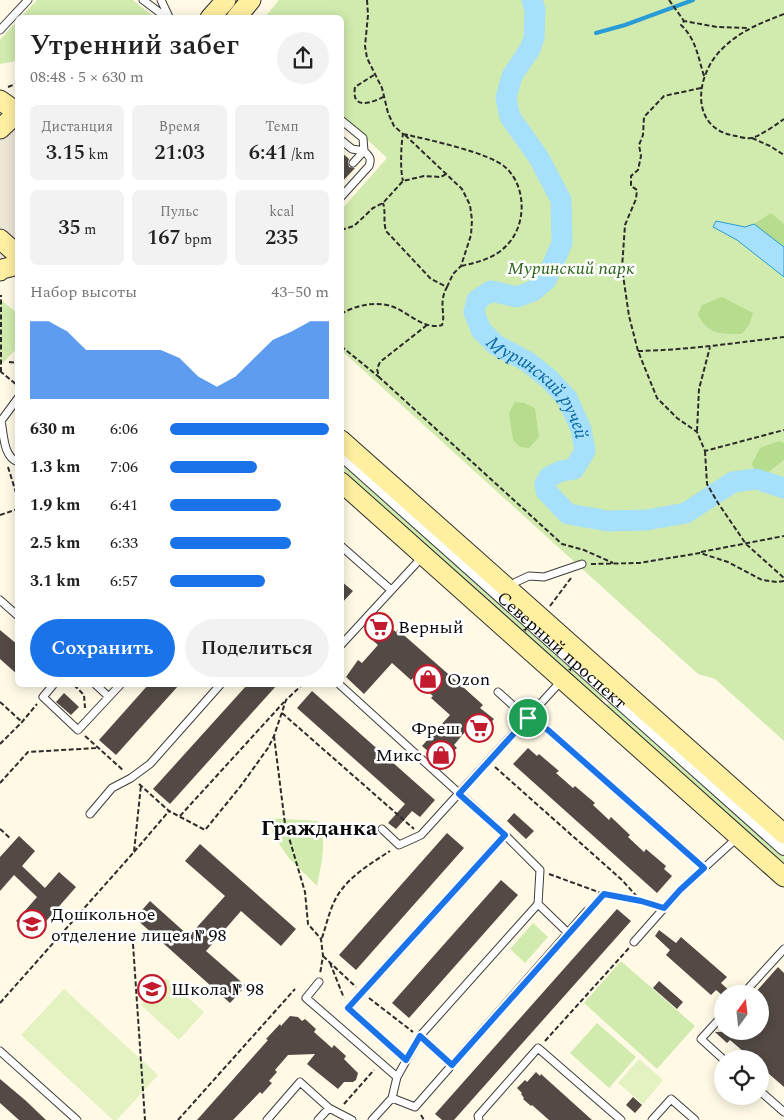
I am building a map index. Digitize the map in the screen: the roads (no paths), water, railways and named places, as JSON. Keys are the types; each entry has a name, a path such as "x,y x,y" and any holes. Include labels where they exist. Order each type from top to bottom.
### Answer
{"main road":[{"path":"213,15 226,0"},
{"path":"238,15 251,0"},
{"path":"2,95 15,110"},
{"path":"0,129 15,114"},
{"path":"0,239 15,253"},
{"path":"0,271 15,267"},
{"name":"Северный проспект","path":"344,443 784,834"},
{"name":"Северный проспект","path":"344,485 784,877"}],"street":[{"name":"Северный проспект","path":"344,456 784,848"}],"lane":[{"path":"0,30 28,0"},
{"path":"143,0 164,15"},
{"path":"161,0 167,15"},
{"path":"344,122 363,138 364,150 370,156 369,166 344,194"},
{"path":"344,142 352,149 364,150"},
{"path":"353,163 364,150"},
{"path":"15,402 1,420 8,454 15,461"},
{"path":"344,549 391,590"},
{"path":"344,641 423,555"},
{"path":"509,590 516,582 529,576 544,577 582,564"},
{"path":"0,600 15,613"},
{"path":"382,829 399,845 421,835 562,680"},
{"path":"51,687 43,697 78,730 118,687"},
{"path":"98,687 109,696"},
{"path":"90,814 112,788 131,778 150,764 218,687"},
{"path":"342,687 505,835 540,870 538,904 420,1036 397,1077 392,1098 372,1120"},
{"path":"498,692 528,718 548,730 704,868"},
{"path":"348,1008 505,835"},
{"path":"634,942 680,890 738,836"},
{"path":"538,904 568,933"},
{"path":"392,1098 415,1107 587,911"},
{"path":"751,985 784,949"},
{"path":"319,982 306,998 397,1077"},
{"path":"714,1025 701,1039 714,1051"},
{"path":"420,1036 452,1065"},
{"path":"479,1120 478,1116 538,1048 620,1120"},
{"path":"0,1051 77,1120"},
{"path":"267,1120 300,1082 329,1108 352,1120"},
{"path":"652,1120 671,1099 695,1120"},
{"path":"769,1099 784,1112"},
{"path":"318,1120 329,1108"}],"water":[{"path":"716,221 745,227 754,224 784,247 784,277 737,240 713,227"}],"waterway":[{"name":"Муринский ручей","path":"532,0 535,10 534,38 530,49 512,76 506,98 510,117 539,158 561,200 562,243 546,280 533,291 517,297 491,291 477,300 474,312 481,330 496,345 528,362 549,379 567,398 581,429 585,451 574,469 561,471 549,477 545,484 546,491 568,514 608,521 646,520 686,513 733,482 756,479 784,488"},
{"path":"596,33 625,25 693,0"}],"place":[{"name":"Верный","path":"379,627"},
{"name":"Ozon","path":"428,679"},
{"name":"Фреш","path":"479,728"},
{"name":"Микс","path":"441,755"},
{"name":"Дошкольное отделение лицея № 98","path":"32,924"},
{"name":"Школа № 98","path":"152,989"}],"district":[{"name":"Гражданка","path":"319,827"}],"park label":[{"name":"Муринский парк","path":"571,268"}]}
